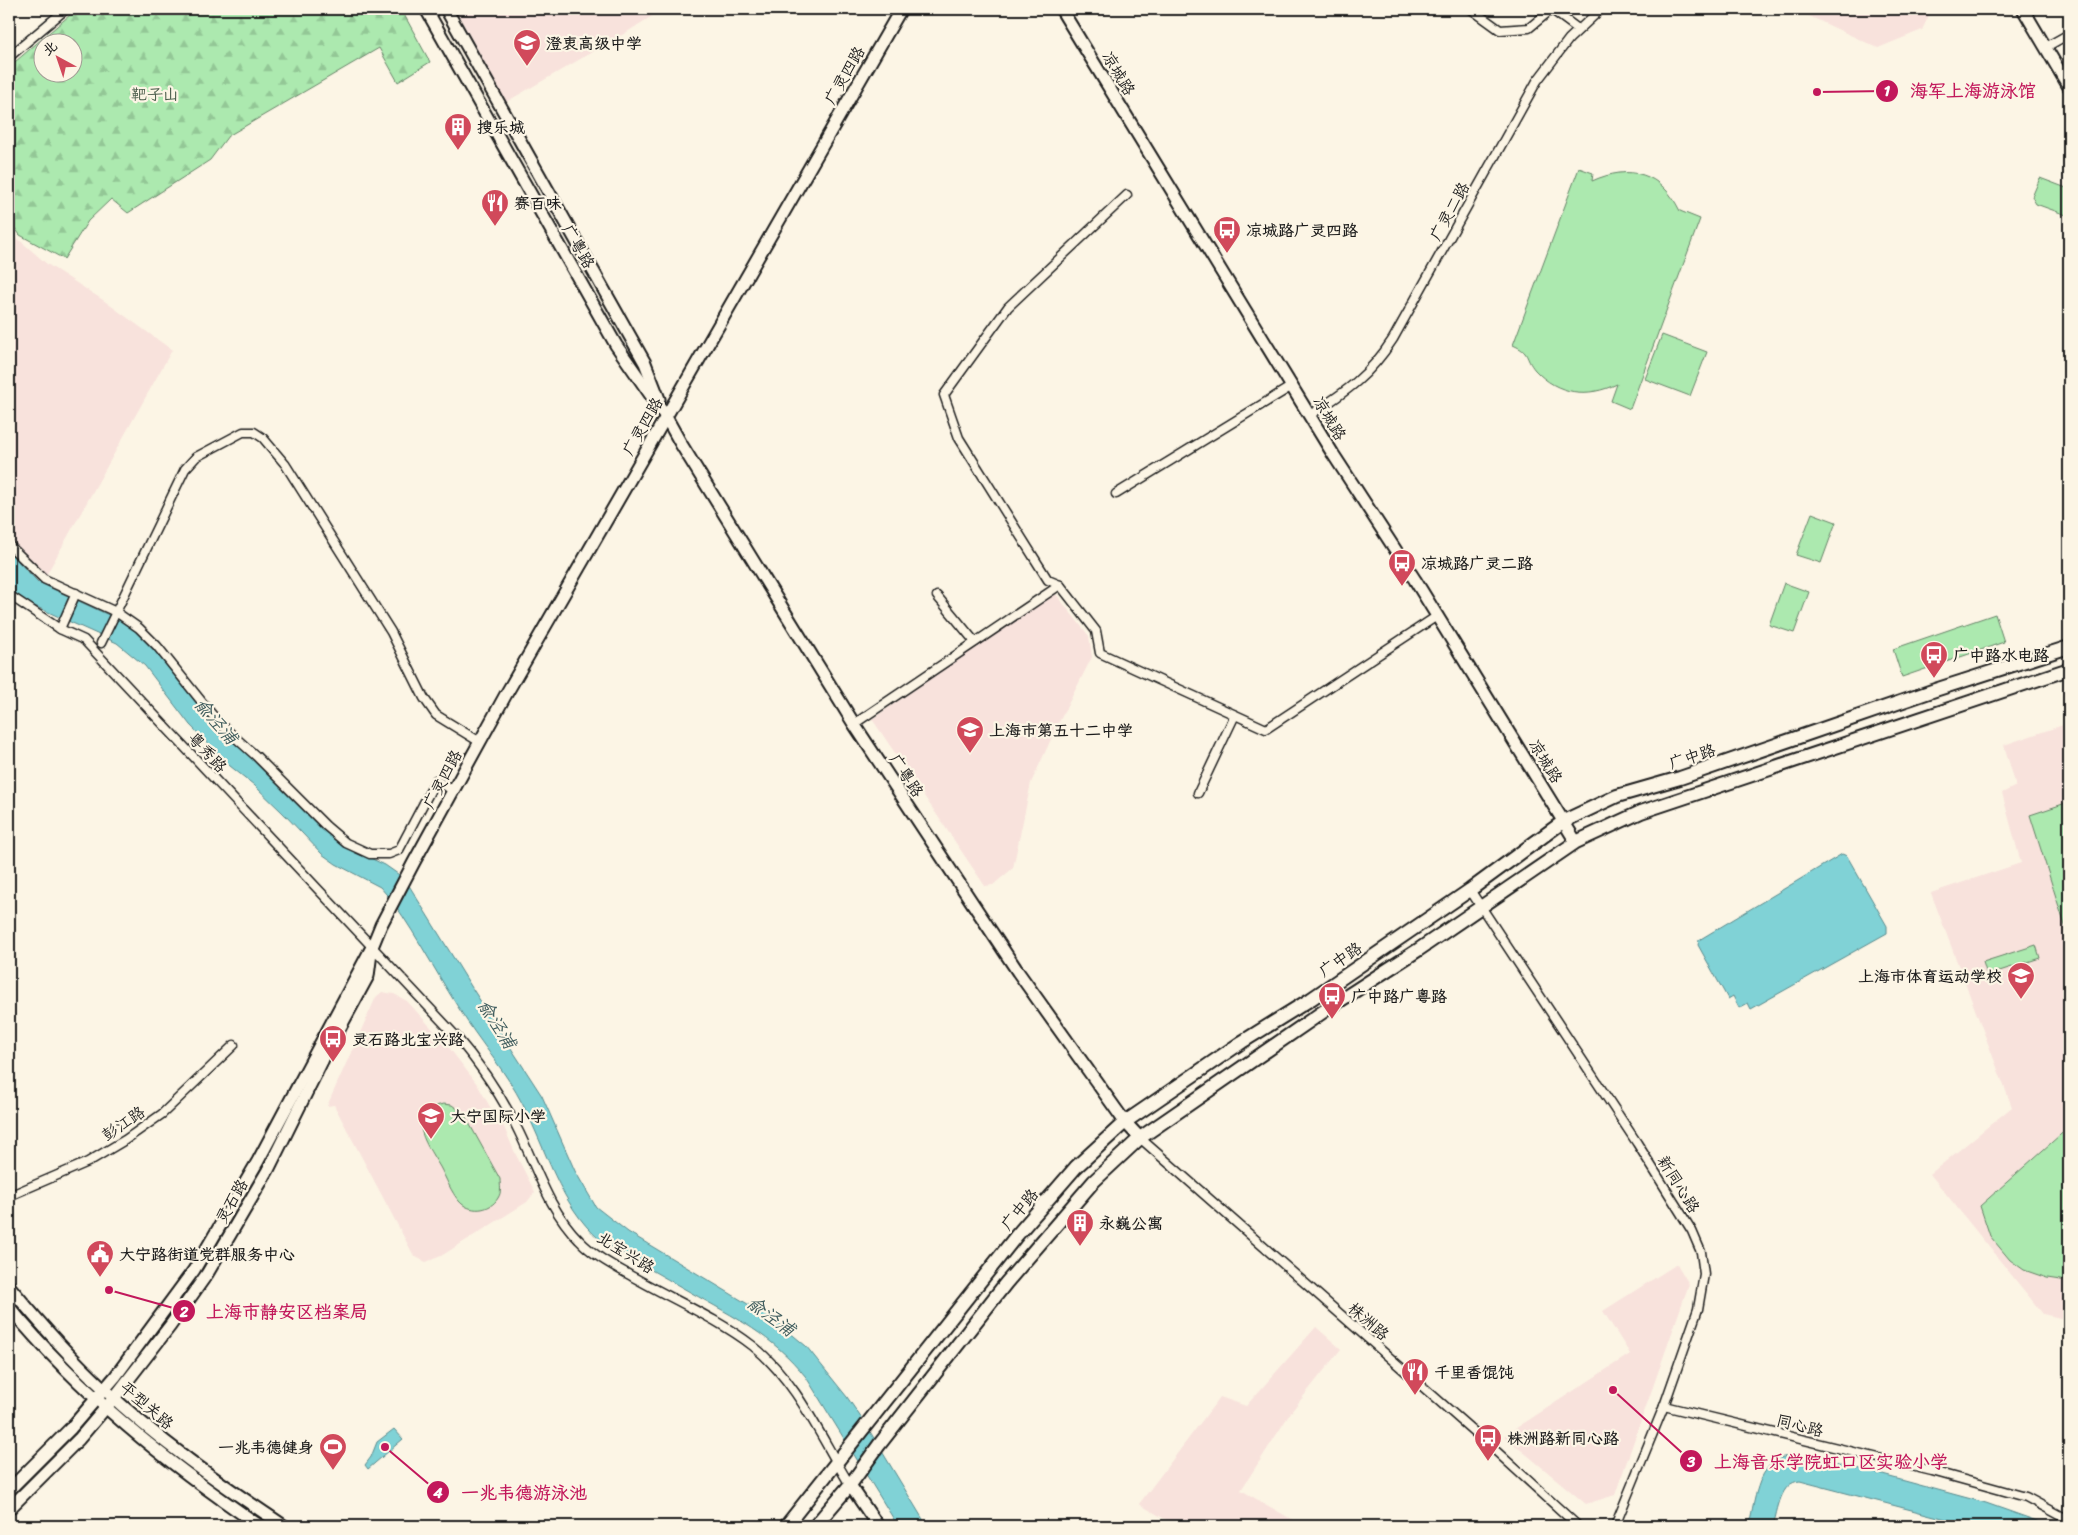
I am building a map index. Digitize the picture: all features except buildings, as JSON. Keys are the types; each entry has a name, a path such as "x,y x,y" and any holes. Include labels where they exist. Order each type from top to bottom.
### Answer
{"main road":[{"name":"广粤路","path":"426,9 616,345 666,417 854,724 1018,972 1125,1122 1140,1138"},
{"name":"广粤路","path":"446,9 645,363 666,417"},
{"name":"广灵四路","path":"381,926 480,742 901,9"},
{"name":"凉城路","path":"1061,9 1333,454 1437,616 1576,842"},
{"path":"2023,9 2069,87"},
{"name":"广中路","path":"786,1526 1017,1235 1076,1167 1125,1122 1470,890 1564,821 1617,796 1680,778 1935,690 2069,647"},
{"path":"815,1526 850,1485 879,1445 1013,1276 1094,1181 1140,1138 1327,1009 1576,842 1641,812 2069,669"},
{"name":"灵石路","path":"9,1490 71,1428 104,1390 158,1321 194,1270 227,1216 372,947 381,926"},
{"name":"灵石路","path":"9,1508 79,1439 106,1408 175,1319 207,1274 268,1170 323,1059 368,976 372,947"},
{"name":"平型关路","path":"9,1286 44,1328 104,1390 206,1474 284,1526"},
{"name":"平型关路","path":"9,1307 37,1341 106,1408 181,1470 260,1526"},
{"name":"北宝兴路","path":"850,1485 878,1526"}],"street":[{"path":"9,57 66,9"},
{"path":"1471,9 1500,30 1530,28 1552,9 1578,29"},
{"name":"广灵二路","path":"1310,415 1355,385 1387,349 1537,81 1560,49 1578,29 1601,9"},
{"path":"2046,47 2069,34"},
{"path":"1127,195 1008,307 944,395 959,438 1048,580 1060,585 1096,631 1100,653 1266,729 1437,616"},
{"path":"1116,494 1292,386"},
{"path":"101,643 185,469 196,457 243,432 254,432 263,438 285,464 391,632 424,698 436,715 480,742"},
{"path":"9,546 44,579 115,613 139,628 157,646 218,722 346,843 370,854 389,854 400,850 436,780 454,791"},
{"path":"854,724 1060,585"},
{"path":"60,629 76,593"},
{"name":"粤秀路","path":"9,595 60,629 84,640 372,947"},
{"path":"937,596 976,642"},
{"path":"1198,792 1235,715"},
{"name":"新同心路","path":"1470,890 1632,1136 1687,1221 1698,1242 1704,1269 1701,1298 1664,1406 1615,1526"},
{"name":"北宝兴路","path":"372,947 454,1034 479,1065 497,1091 519,1131 553,1206 577,1238 598,1257 723,1327 761,1353 793,1390 850,1485"},
{"name":"彭江路","path":"9,1196 88,1162 125,1140 162,1114 234,1045"},
{"name":"株洲路","path":"1140,1138 1490,1445 1578,1526"},
{"name":"同心路","path":"1664,1406 1932,1471 2026,1497 2069,1520"}],"shaded area":[{"name":"澄衷高级中学","path":"455,9 663,9 506,102"},
{"path":"1794,9 1932,9 1922,30 1878,48"},
{"path":"9,231 47,264 103,300 172,350 44,579 9,544"},
{"name":"上海市第五十二中学","path":"1055,593 1089,636 1092,657 1031,783 1013,868 993,885 985,886 872,719"},
{"name":"上海市体育运动学校","path":"2069,723 2069,1320 2043,1314 1930,1174 2012,1107 1931,893 2021,863 2002,793 2016,786 2004,745"},
{"name":"大宁国际小学","path":"382,992 394,994 407,1001 447,1045 477,1084 504,1127 535,1192 527,1202 441,1256 426,1262 414,1256 334,1105 327,1106 376,997"},
{"path":"1677,1264 1689,1284 1615,1495 1586,1504 1504,1436 1630,1354 1603,1311"},
{"path":"1316,1327 1341,1349 1291,1412 1241,1490 1303,1526 1177,1526 1139,1504 1220,1397 1246,1406"}],"green space":[{"name":"靶子山","path":"77,9 401,9 430,62 398,82 379,48 228,136 210,160 128,213 111,199 88,221 64,259 20,235 9,220 9,67 32,47 32,82 82,82 82,32 50,32"},
{"path":"1579,168 1593,173 1592,181 1619,173 1643,175 1664,187 1680,211 1700,219 1630,409 1611,401 1617,384 1595,391 1584,392 1574,392 1553,385 1535,370 1522,350 1513,345"},
{"path":"2040,178 2069,189 2069,216 2036,204 2032,197"},
{"path":"1662,335 1707,352 1690,396 1645,379"},
{"path":"1812,513 1836,522 1821,563 1796,555"},
{"path":"1784,583 1809,592 1794,633 1769,625"},
{"path":"1995,614 2004,642 1902,677 1893,649"},
{"path":"2069,802 2069,931 2067,932 2030,815"},
{"path":"2036,945 2040,958 1987,975 1983,962"},
{"path":"443,1104 452,1105 464,1114 500,1179 501,1189 499,1196 490,1206 474,1209 463,1205 451,1189 429,1149 421,1123 424,1115 431,1109"},
{"path":"2069,1127 2069,1281 2067,1281 2047,1278 2024,1270 2010,1260 1990,1236 1980,1206"}],"water":[{"name":"俞泾浦","path":"9,552 38,582 130,625 143,635 176,676 327,833 353,850 385,865 405,879 542,1096 575,1171 596,1207 628,1232 776,1321 806,1346 847,1397 866,1425 927,1526 898,1526 806,1377 780,1350 738,1319 600,1240 586,1226 574,1210 555,1176 516,1092 467,1021 393,902 380,887 336,864 322,854 283,813 254,785 230,766 190,725 145,666 117,643 28,603 9,588"},
{"path":"1842,854 1847,856 1887,926 1887,933 1751,1009 1748,1003 1739,1008 1733,996 1728,999 1698,945 1699,940"},
{"path":"394,1429 403,1439 368,1469 365,1465 371,1457 377,1442"},
{"path":"1798,1455 1816,1457 1986,1503 2051,1526 1973,1526 1800,1481 1788,1486 1784,1491 1778,1505 1773,1526 1749,1526 1757,1491 1764,1474 1777,1459"}],"place":[{"name":"澄衷高级中学","path":"527,67"},
{"name":"海军上海游泳馆","path":"1817,92"},
{"name":"搜乐城","path":"458,151"},
{"name":"赛百味","path":"495,227"},
{"name":"凉城路广灵四路","path":"1227,254"},
{"name":"凉城路广灵二路","path":"1402,587"},
{"name":"广中路水电路","path":"1934,679"},
{"name":"上海市第五十二中学","path":"970,754"},
{"name":"上海市体育运动学校","path":"2021,1000"},
{"name":"广中路广粤路","path":"1332,1020"},
{"name":"灵石路北宝兴路","path":"333,1063"},
{"name":"大宁国际小学","path":"431,1140"},
{"name":"永巍公寓","path":"1080,1247"},
{"name":"大宁路街道党群服务中心","path":"100,1278"},
{"name":"上海市静安区档案局","path":"109,1290"},
{"name":"上海音乐学院虹口区实验小学","path":"1613,1390"},
{"name":"千里香馄饨","path":"1415,1396"},
{"name":"一兆韦德游泳池","path":"385,1447"},
{"name":"株洲路新同心路","path":"1488,1462"},
{"name":"一兆韦德健身","path":"333,1471"}]}
